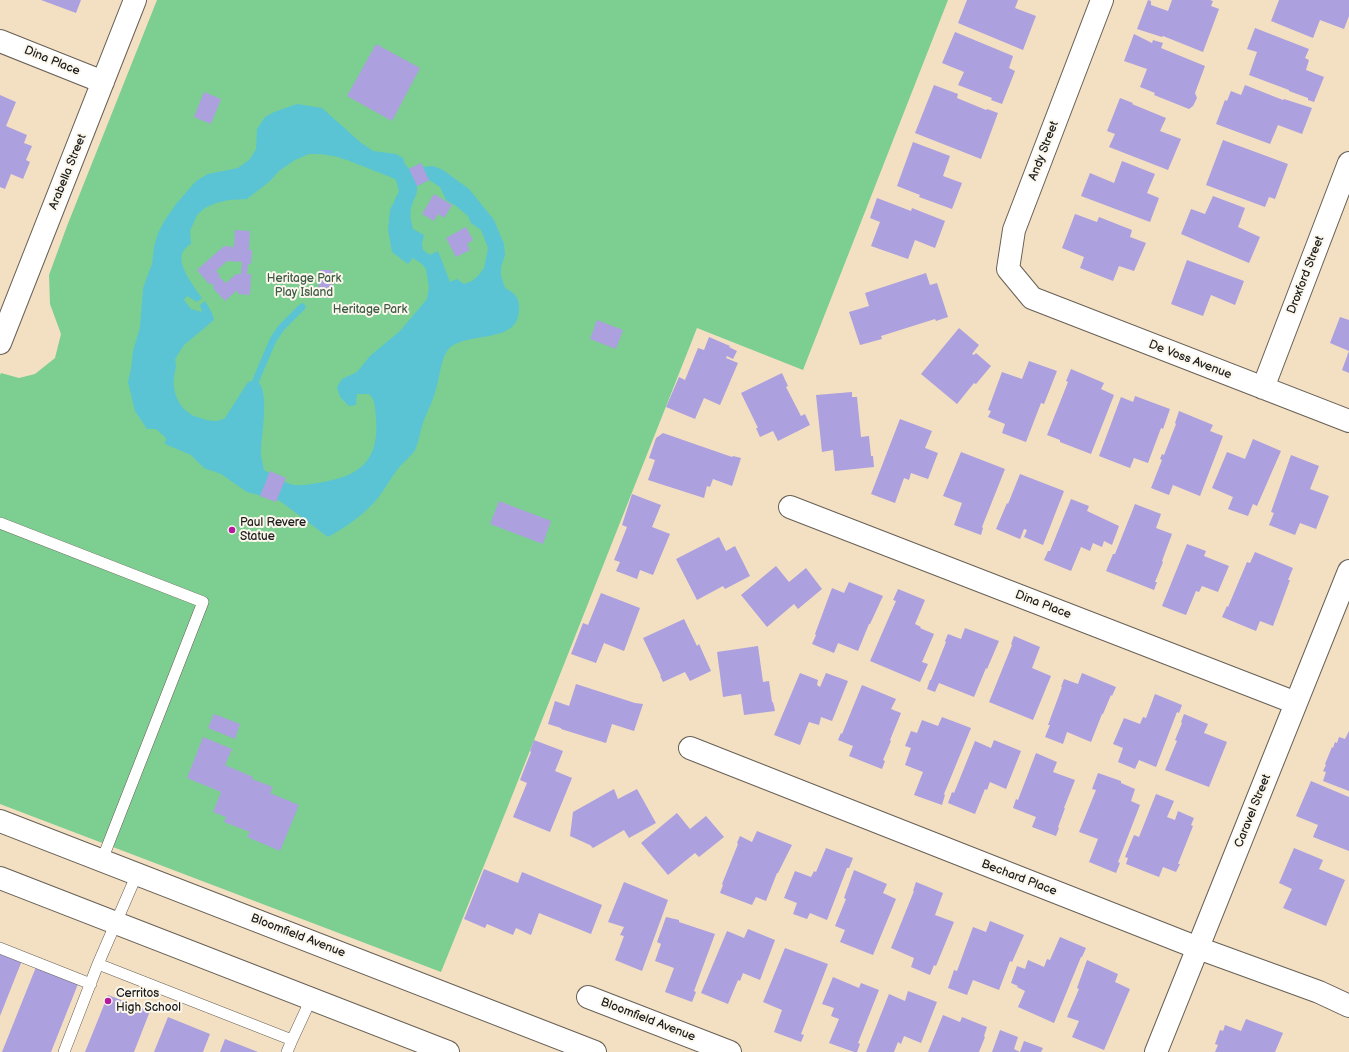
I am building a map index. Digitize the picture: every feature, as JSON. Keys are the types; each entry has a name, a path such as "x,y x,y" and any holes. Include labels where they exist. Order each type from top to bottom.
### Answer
{"street":[{"name":"Arabella Street","path":"0,343 135,0"},
{"name":"Andy Street","path":"1032,298 1008,269 1014,230 1102,0"},
{"name":"Dina Place","path":"0,41 103,82"},
{"name":"Droxford Street","path":"1263,388 1349,163"},
{"name":"De Voss Avenue","path":"1032,298 1349,421"},
{"name":"Dina Place","path":"790,507 1296,703"},
{"name":"Caravel Street","path":"1156,1052 1349,571"},
{"name":"Bechard Place","path":"690,748 1198,948 1319,992 1349,1006"},
{"name":"Bloomfield Avenue","path":"0,821 595,1052"},
{"path":"0,878 448,1052"},
{"name":"Bloomfield Avenue","path":"588,997 730,1052"}],"lane":[{"path":"0,523 203,602 102,860"},
{"path":"64,1052 98,964 137,874"},
{"path":"0,948 91,984"},
{"path":"98,964 292,1040"},
{"path":"287,1052 311,999"}],"green space":[{"name":"Heritage Park","path":"157,0 948,0 803,370 697,328 441,972 0,804 0,375 1,373 19,378 35,374 55,358 61,334 50,304 49,275"}],"water":[{"path":"297,104 322,108 360,142 373,151 396,154 403,158 409,169 421,163 423,167 433,166 443,170 469,189 494,220 504,244 505,255 501,267 501,276 505,288 515,295 519,304 517,320 510,328 501,333 465,340 455,344 447,351 441,365 435,393 423,423 415,450 397,470 381,495 368,509 355,520 328,537 280,501 247,492 221,474 204,468 191,455 165,444 166,438 156,429 147,429 135,411 128,382 133,351 140,327 143,288 152,264 154,247 158,233 165,220 176,204 196,181 208,174 238,168 250,159 256,149 257,129 265,117 274,112","holes":["309,154 340,158 387,175 396,180 399,191 390,210 388,230 392,252 408,264 413,258 422,264 426,269 429,288 427,299 401,330 370,356 357,372 342,379 337,387 340,397 349,406 356,405 357,394 369,394 373,399 376,419 375,444 366,462 351,474 340,478 307,485 294,485 287,483 264,470 261,452 264,402 261,385 256,380 248,382 225,418 222,420 210,421 190,414 185,410 175,393 174,375 176,367 175,359 184,345 214,320 205,301 200,305 202,312 191,309 184,300 187,296 197,302 202,298 183,268 182,261 184,250 191,244 190,231 197,215 205,208 216,203 229,200 247,199 270,181 279,171 295,160","429,180 440,187 446,200 468,216 471,223 481,230 488,248 484,268 472,281 464,284 457,279 450,282 438,251 430,255 423,250 422,244 424,235 413,229 411,211 417,186"]}],"building":[{"path":"41,0 81,0 76,13"},
{"path":"967,0 1018,0 1015,8 1036,16 1023,50 958,23"},
{"path":"1148,0 1151,1 1151,5 1168,11 1172,0 1213,1 1211,6 1219,9 1203,52 1163,36 1162,37 1137,29"},
{"path":"1279,0 1349,0 1349,16 1344,29 1320,20 1313,38 1271,21"},
{"path":"1255,28 1309,49 1305,58 1309,60 1306,70 1324,77 1314,102 1289,90 1249,75 1257,52 1247,49"},
{"path":"955,32 1013,56 1009,68 1015,71 1002,104 991,100 992,98 958,85 964,72 942,63"},
{"path":"1134,34 1152,43 1153,40 1163,43 1161,48 1205,66 1195,93 1197,98 1193,106 1189,109 1154,95 1155,93 1140,87 1147,69 1124,61"},
{"path":"376,44 420,68 392,121 347,96"},
{"path":"934,85 958,94 957,98 986,110 987,109 998,113 981,159 915,133"},
{"path":"1245,85 1283,100 1284,99 1312,108 1302,134 1278,125 1270,144 1216,124 1225,100 1227,101 1231,91 1241,95"},
{"path":"204,92 221,99 211,124 194,117"},
{"path":"0,95 16,102 6,126 27,135 24,143 32,146 26,160 30,162 23,179 11,174 5,189 0,187"},
{"path":"1120,98 1166,118 1160,131 1181,139 1168,170 1109,147 1115,134 1107,131"},
{"path":"1223,140 1288,164 1275,199 1269,197 1265,207 1206,185"},
{"path":"913,142 950,156 943,176 962,183 952,209 919,197 920,195 897,186"},
{"path":"1122,161 1155,174 1147,193 1159,198 1150,222 1081,196 1090,173 1114,183"},
{"path":"421,163 429,180 417,186 409,169"},
{"path":"434,194 452,205 444,218 438,214 434,221 422,214"},
{"path":"1213,196 1245,208 1238,227 1260,237 1249,263 1181,234 1191,209 1205,214"},
{"path":"877,198 911,211 912,208 945,221 935,248 915,240 908,259 871,246 880,222 870,218"},
{"path":"1075,214 1097,222 1099,217 1132,230 1130,237 1146,243 1134,271 1119,266 1113,281 1080,268 1084,257 1062,248"},
{"path":"466,227 473,240 467,244 470,250 456,257 446,238"},
{"path":"235,230 250,231 249,250 252,250 251,264 248,264 247,274 251,274 250,295 238,294 238,291 236,291 225,301 213,288 213,285 211,283 209,284 197,270 224,246 234,247","holes":["227,261 242,262 241,274 236,274 226,283 219,277 220,275 216,271"]},
{"path":"1187,260 1244,281 1235,305 1211,295 1203,316 1171,304"},
{"path":"320,270 332,270 332,276 334,276 330,298 321,297 321,292 318,292"},
{"path":"926,273 930,285 937,283 948,317 936,321 935,319 881,336 882,339 860,345 849,312 869,306 865,293"},
{"path":"1340,317 1349,320 1349,351 1330,343"},
{"path":"597,320 623,330 616,349 590,339"},
{"path":"959,328 979,345 972,354 974,355 976,353 991,366 976,384 974,383 957,404 921,374"},
{"path":"709,337 730,346 729,347 737,351 733,359 727,356 726,358 738,363 720,405 704,398 695,419 666,407 679,377 685,380 698,348 704,350"},
{"path":"1349,351 1349,373 1342,370"},
{"path":"1029,361 1057,371 1044,404 1041,403 1026,442 1002,433 1005,424 988,417 991,411 988,410 1002,372 1022,379"},
{"path":"1071,369 1104,383 1101,389 1114,395 1091,454 1060,442 1060,440 1047,435 1068,382 1066,381"},
{"path":"782,373 788,386 786,387 801,416 805,414 810,425 778,441 773,431 760,437 756,428 758,428 741,393"},
{"path":"852,392 852,397 857,397 861,437 869,436 871,456 873,456 874,467 835,471 833,450 822,452 816,395"},
{"path":"1135,396 1170,409 1148,463 1134,458 1130,468 1099,456 1121,397 1133,402"},
{"path":"1179,411 1213,425 1210,431 1223,436 1200,496 1173,485 1169,495 1151,488 1162,460 1160,459 1162,454 1164,455 1176,424"},
{"path":"900,419 932,431 925,448 938,453 928,479 911,473 909,480 904,478 895,503 871,494"},
{"path":"663,433 732,457 741,458 732,486 713,479 710,487 707,486 704,498 648,480 655,460 649,458 656,438"},
{"path":"1253,439 1281,451 1257,506 1253,504 1248,516 1228,509 1233,497 1212,488 1227,452 1245,459"},
{"path":"961,452 1005,469 982,527 981,535 954,525 962,503 943,496"},
{"path":"1291,455 1319,466 1310,489 1329,496 1316,529 1300,523 1295,535 1269,525 1274,513 1271,512"},
{"path":"270,471 286,478 276,502 260,496"},
{"path":"1020,474 1064,491 1043,545 1024,537 1027,530 1024,529 1020,539 996,529"},
{"path":"632,494 661,505 652,527 670,534 653,575 640,570 637,579 616,571 620,562 614,560 627,527 622,525"},
{"path":"1071,499 1089,506 1087,511 1119,526 1112,545 1104,541 1102,547 1093,543 1090,551 1081,547 1071,571 1044,560 1048,551 1050,551"},
{"path":"499,501 551,521 543,544 490,524"},
{"path":"1135,504 1161,514 1156,528 1172,534 1155,582 1157,582 1154,590 1106,571 1113,554 1115,554"},
{"path":"719,537 726,551 735,546 750,576 725,589 723,586 697,600 676,559"},
{"path":"1187,544 1206,551 1204,556 1229,566 1218,592 1202,586 1199,592 1196,591 1186,615 1162,606"},
{"path":"1255,552 1293,568 1273,626 1260,621 1256,631 1222,617 1227,606 1228,607 1247,562 1250,563"},
{"path":"776,566 789,582 806,568 822,589 798,609 794,604 767,627 741,595"},
{"path":"849,582 883,596 858,651 838,643 834,653 812,644 832,588 844,593"},
{"path":"898,589 925,600 915,624 921,627 920,628 934,634 922,662 928,664 920,682 870,661 896,601 893,600"},
{"path":"601,593 640,608 624,651 604,643 596,663 571,654 583,623 588,625"},
{"path":"684,619 697,646 699,644 711,671 690,681 685,672 663,682 643,638"},
{"path":"965,628 999,641 974,697 939,683 935,692 927,689 948,634 961,639"},
{"path":"1014,636 1040,647 1032,668 1051,676 1033,720 989,702 1012,645"},
{"path":"758,646 763,682 769,681 775,711 744,715 741,694 723,697 717,652"},
{"path":"800,673 818,680 817,685 820,687 826,673 848,681 832,721 821,717 819,725 809,722 800,745 774,735"},
{"path":"1082,673 1116,687 1102,714 1091,742 1067,732 1063,744 1045,737 1064,679 1078,684"},
{"path":"576,684 635,703 643,704 634,731 612,724 606,743 548,724 555,701 569,706"},
{"path":"862,685 896,699 891,709 901,713 883,760 885,761 882,769 849,756 853,746 838,740 841,733 842,734"},
{"path":"1155,694 1182,705 1179,713 1177,712 1156,767 1139,760 1135,769 1118,762 1123,748 1113,744 1124,718 1140,724 1143,717 1146,718"},
{"path":"214,714 240,724 235,739 208,728"},
{"path":"1184,714 1208,724 1204,733 1227,742 1209,787 1165,770 1177,741 1175,740"},
{"path":"942,717 971,728 944,794 942,805 914,795 923,772 905,765 911,748 905,746 911,731 917,733 922,720 938,726"},
{"path":"1349,731 1349,791 1323,781 1326,772 1323,771 1335,742 1337,743 1339,737 1345,739"},
{"path":"203,737 232,749 225,765 253,777 252,779 273,787 270,793 299,805 280,851 247,837 250,832 224,822 226,817 213,812 221,792 187,778"},
{"path":"534,740 563,751 555,771 572,778 550,832 513,817 527,783 520,780"},
{"path":"994,740 1021,751 1006,789 990,782 987,790 985,789 975,814 948,803 952,792 954,793 975,741 991,748"},
{"path":"1036,753 1057,762 1053,772 1075,780 1064,808 1056,836 1032,827 1036,817 1013,808 1016,799 1018,800"},
{"path":"1098,773 1121,781 1121,783 1135,789 1131,801 1140,805 1118,862 1120,863 1116,873 1089,862 1098,839 1079,832 1096,790 1092,789"},
{"path":"1311,781 1349,797 1349,851 1313,837 1318,825 1296,816"},
{"path":"614,789 618,799 637,789 656,823 629,838 624,830 593,848 590,845 570,836 573,812"},
{"path":"1156,794 1174,801 1167,817 1175,820 1178,811 1194,818 1191,825 1193,826 1176,872 1163,867 1159,877 1126,864 1128,858 1125,857 1134,835 1139,837"},
{"path":"677,813 690,829 706,816 724,837 699,857 695,853 668,875 641,843"},
{"path":"757,831 792,845 777,873 766,901 756,897 752,905 720,893 740,836 752,842"},
{"path":"826,848 853,858 849,868 847,868 827,920 810,913 807,919 793,914 797,903 784,898 795,871 811,877 814,871 816,872"},
{"path":"1294,848 1323,860 1319,869 1345,880 1326,926 1283,908 1292,889 1279,883"},
{"path":"484,869 518,883 522,872 602,905 591,934 539,913 531,935 516,928 513,935 487,924 485,928 464,919"},
{"path":"854,870 887,884 883,893 896,899 873,955 840,942 845,930 835,926 846,899 844,898"},
{"path":"624,882 668,900 642,971 615,960 624,936 620,935 624,927 608,922"},
{"path":"916,882 943,893 935,915 954,922 936,966 934,965 930,975 911,967 914,958 891,948 914,891"},
{"path":"666,917 679,920 679,922 715,934 694,991 696,992 692,1002 665,992 674,968 655,961 661,944 657,942"},
{"path":"990,921 1024,935 1012,962 1010,961 999,990 973,980 967,995 948,988 954,970 957,971 973,927 986,932"},
{"path":"748,929 775,940 760,980 743,973 740,981 738,980 728,1004 701,993 727,931 744,938"},
{"path":"1060,937 1086,948 1054,1023 1018,1007 1025,991 1011,983 1017,966 1025,969 1028,960 1044,967 1047,959 1050,960"},
{"path":"0,943 25,953 0,1016"},
{"path":"785,948 828,964 801,1034 804,1035 801,1042 774,1032 782,1010 763,1002"},
{"path":"1087,960 1118,974 1115,982 1130,989 1104,1050 1072,1037 1079,1021 1067,1017 1079,989 1077,988"},
{"path":"36,967 78,984 51,1052 2,1052"},
{"path":"833,977 859,988 861,983 879,990 858,1043 860,1044 857,1052 829,1043 839,1019 831,1016 834,1008 822,1004"},
{"path":"908,991 937,1002 921,1043 904,1036 901,1044 898,1042 894,1052 866,1052 889,994 905,1001"},
{"path":"108,995 150,1011 134,1052 85,1052"},
{"path":"943,1015 960,1022 962,1017 987,1027 979,1052 928,1052"},
{"path":"168,1017 210,1034 203,1052 154,1052"},
{"path":"1246,1019 1283,1033 1275,1052 1215,1052 1218,1045 1215,1044 1220,1030 1223,1031 1225,1025 1241,1031"},
{"path":"1000,1030 1018,1037 1014,1049 1020,1052 992,1052"},
{"path":"225,1039 258,1052 220,1052"},
{"path":"1024,1041 1043,1048 1041,1052 1020,1052"}],"waterway":[{"path":"256,380 273,340 281,328 302,307"}],"place":[{"name":"Paul Revere Statue","path":"232,530"},
{"name":"Cerritos High School","path":"108,1001"}],"park label":[{"name":"Heritage Park Play Island","path":"304,286"}]}
